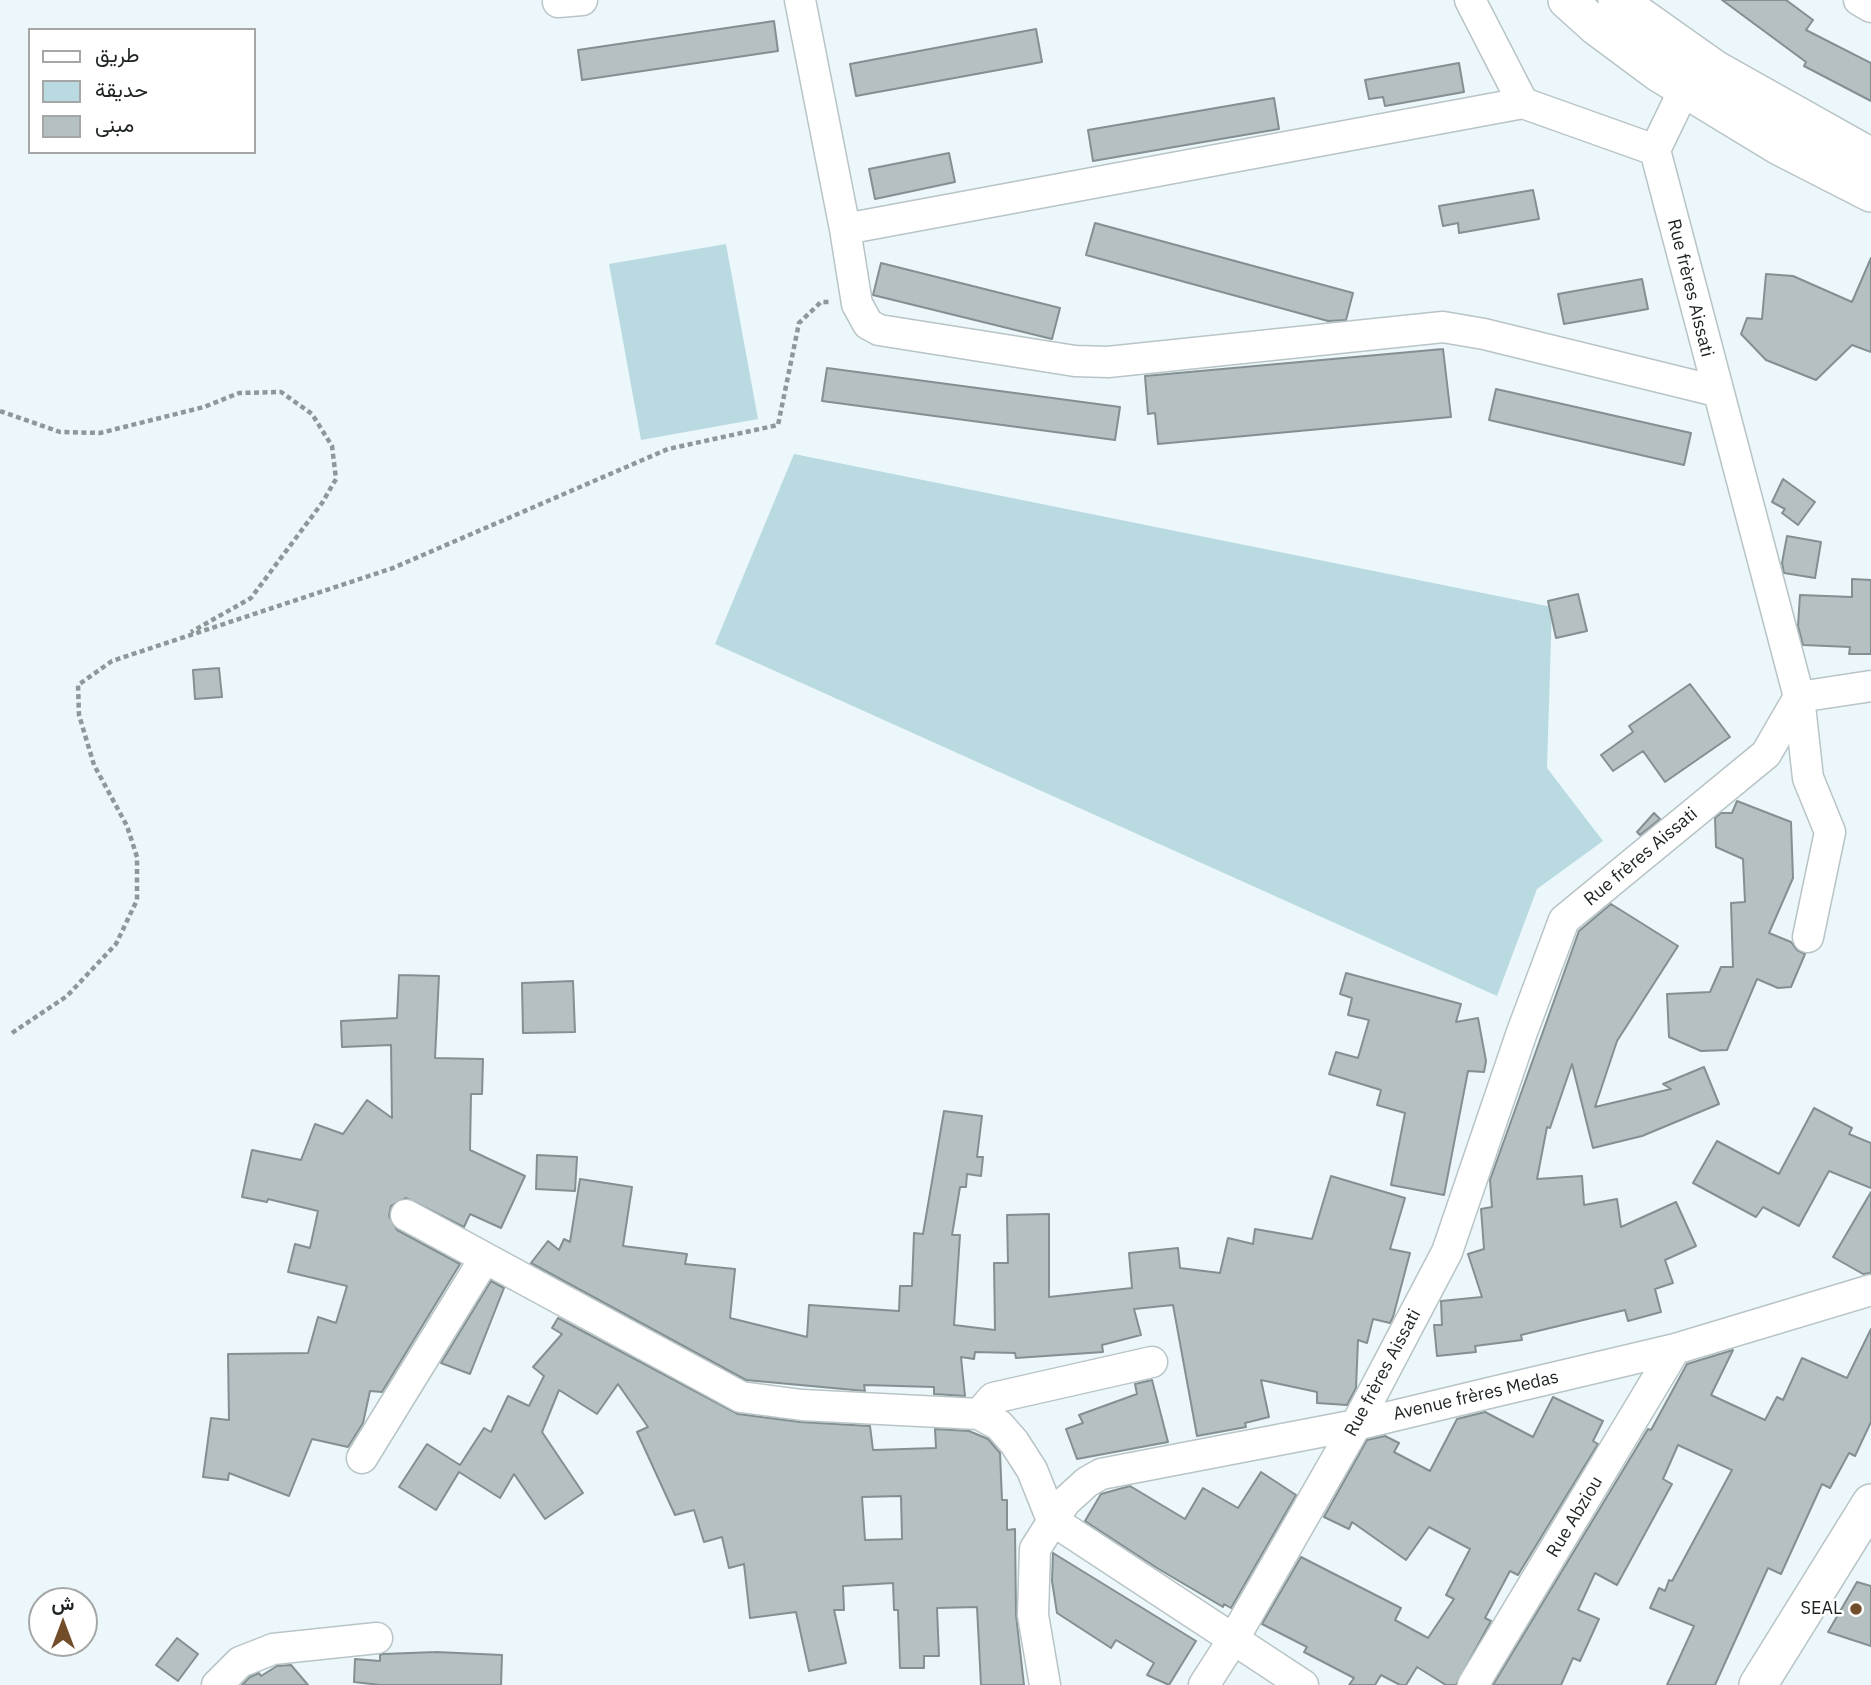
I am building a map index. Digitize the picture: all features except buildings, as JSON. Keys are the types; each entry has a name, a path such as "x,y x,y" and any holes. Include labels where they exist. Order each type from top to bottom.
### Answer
{"main road":[{"path":"1567,0 1597,27 1871,156"},
{"path":"1617,0 1692,74 1779,146 1871,193"},
{"path":"1758,1685 1871,1503"}],"street":[{"path":"800,0 857,304 868,324 890,333 1075,361 1108,362 1443,327 1484,334 1716,391"},
{"path":"1470,0 1523,103"},
{"path":"1859,0 1871,7"},
{"path":"845,229 1523,103 1655,150 1692,74"},
{"name":"Rue frères Aissati","path":"1204,1685 1233,1640 1356,1425 1447,1252 1522,1031 1564,920 1766,754 1799,697 1716,391 1655,150"},
{"path":"1808,937 1830,832 1808,778 1799,697 1871,686"},
{"path":"406,1215 741,1397 802,1405 979,1414 999,1425 1014,1442 1032,1470 1052,1520 1303,1685"},
{"path":"362,1458 485,1258"},
{"name":"Avenue frères Medas","path":"1045,1685 1032,1615 1035,1549 1052,1520 1074,1492 1101,1475 1356,1425 1675,1349 1871,1290"},
{"name":"Rue Abziou","path":"1473,1685 1675,1349"},
{"path":"979,1414 993,1398 1152,1362"},
{"path":"217,1685 240,1662 273,1649 377,1638"}],"path":[{"path":"12,1033 67,996 116,944 137,900 137,857 127,826 94,765 79,715 78,685 112,661 393,568 668,449 778,425 799,323 821,302 857,304"},
{"path":"0,411 60,432 100,433 204,407 239,393 281,392 312,414 332,446 336,479 251,598 183,637"}],"green space":[{"path":"726,244 758,419 641,440 609,264"},
{"path":"794,454 1552,607 1547,768 1603,841 1537,889 1497,996 715,644"}],"place":[{"name":"SEAL","path":"1856,1609"}]}
